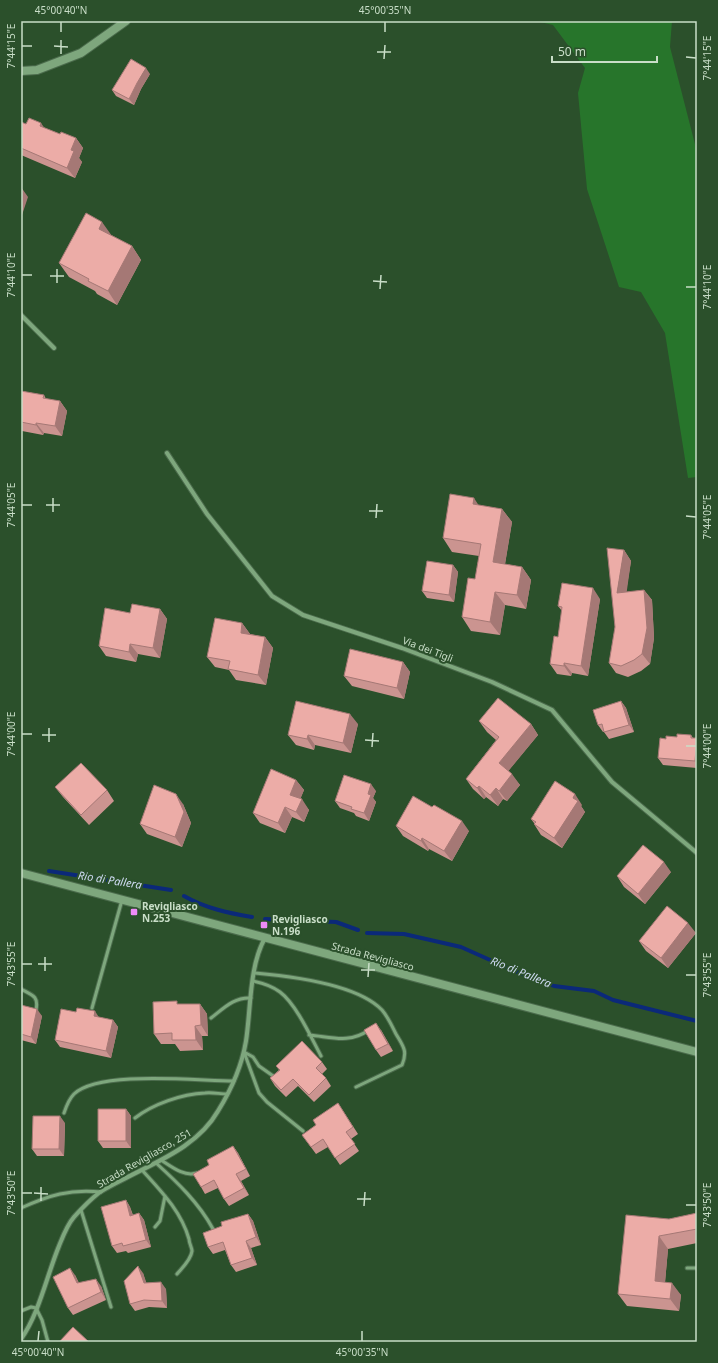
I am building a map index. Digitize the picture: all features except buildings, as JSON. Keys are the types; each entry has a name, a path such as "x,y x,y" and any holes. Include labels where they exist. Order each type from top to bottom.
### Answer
{"street":[{"path":"21,71 37,70 81,53 126,21"},
{"path":"21,315 54,348"},
{"name":"Via dei Tigli","path":"167,454 207,514 272,596 303,616 416,653 492,682 552,710 612,782 697,853"},
{"name":"Strada Revigliasco","path":"21,873 697,1052"},
{"name":"Strada Revigliasco, 251","path":"21,1338 36,1308 65,1231 72,1219 101,1192 156,1163 186,1145 201,1134 218,1112 234,1081 244,1052 254,973 259,948 265,938"}],"lane":[{"path":"92,1008 122,900"},
{"path":"254,973 306,980 353,992 369,1000 382,1010 405,1050 405,1057 402,1065 356,1087"},
{"path":"253,981 269,986 280,992 292,1005 321,1056"},
{"path":"21,989 35,997 38,1002 36,1010"},
{"path":"211,1018 235,1000 251,998"},
{"path":"309,1035 346,1039 359,1037 372,1028"},
{"path":"244,1052 253,1057 259,1066 266,1072 278,1079"},
{"path":"244,1052 259,1092 267,1102 304,1131"},
{"path":"64,1113 67,1105 75,1093 104,1081 152,1079 234,1081"},
{"path":"135,1118 143,1112 188,1095 206,1092 227,1094"},
{"path":"161,1160 181,1172 191,1174 199,1172"},
{"path":"156,1163 197,1205 214,1229"},
{"path":"142,1170 177,1211 186,1227 192,1251 188,1262 177,1274"},
{"path":"21,1208 44,1198 70,1192 83,1190 101,1192"},
{"path":"155,1227 160,1222 165,1196"},
{"path":"81,1210 111,1307"},
{"path":"687,1268 697,1268"},
{"path":"21,1311 36,1308 42,1320 48,1342"}],"green space":[{"path":"536,21 672,21 670,47 697,152 697,477 688,478 665,333 641,292 619,287 587,189 578,93 585,68 553,25"}],"waterway":[{"name":"Rio di Pallera","path":"49,871 171,890"},
{"name":"Rio di Pallera","path":"184,896 217,910 252,917"},
{"name":"Rio di Pallera","path":"265,919 336,922 358,930"},
{"name":"Rio di Pallera","path":"367,933 404,934 461,947 517,972 554,986 594,991 613,1000 697,1021"}],"place":[{"name":"Revigliasco N.253","path":"134,912"},
{"name":"Revigliasco N.196","path":"264,925"}]}
